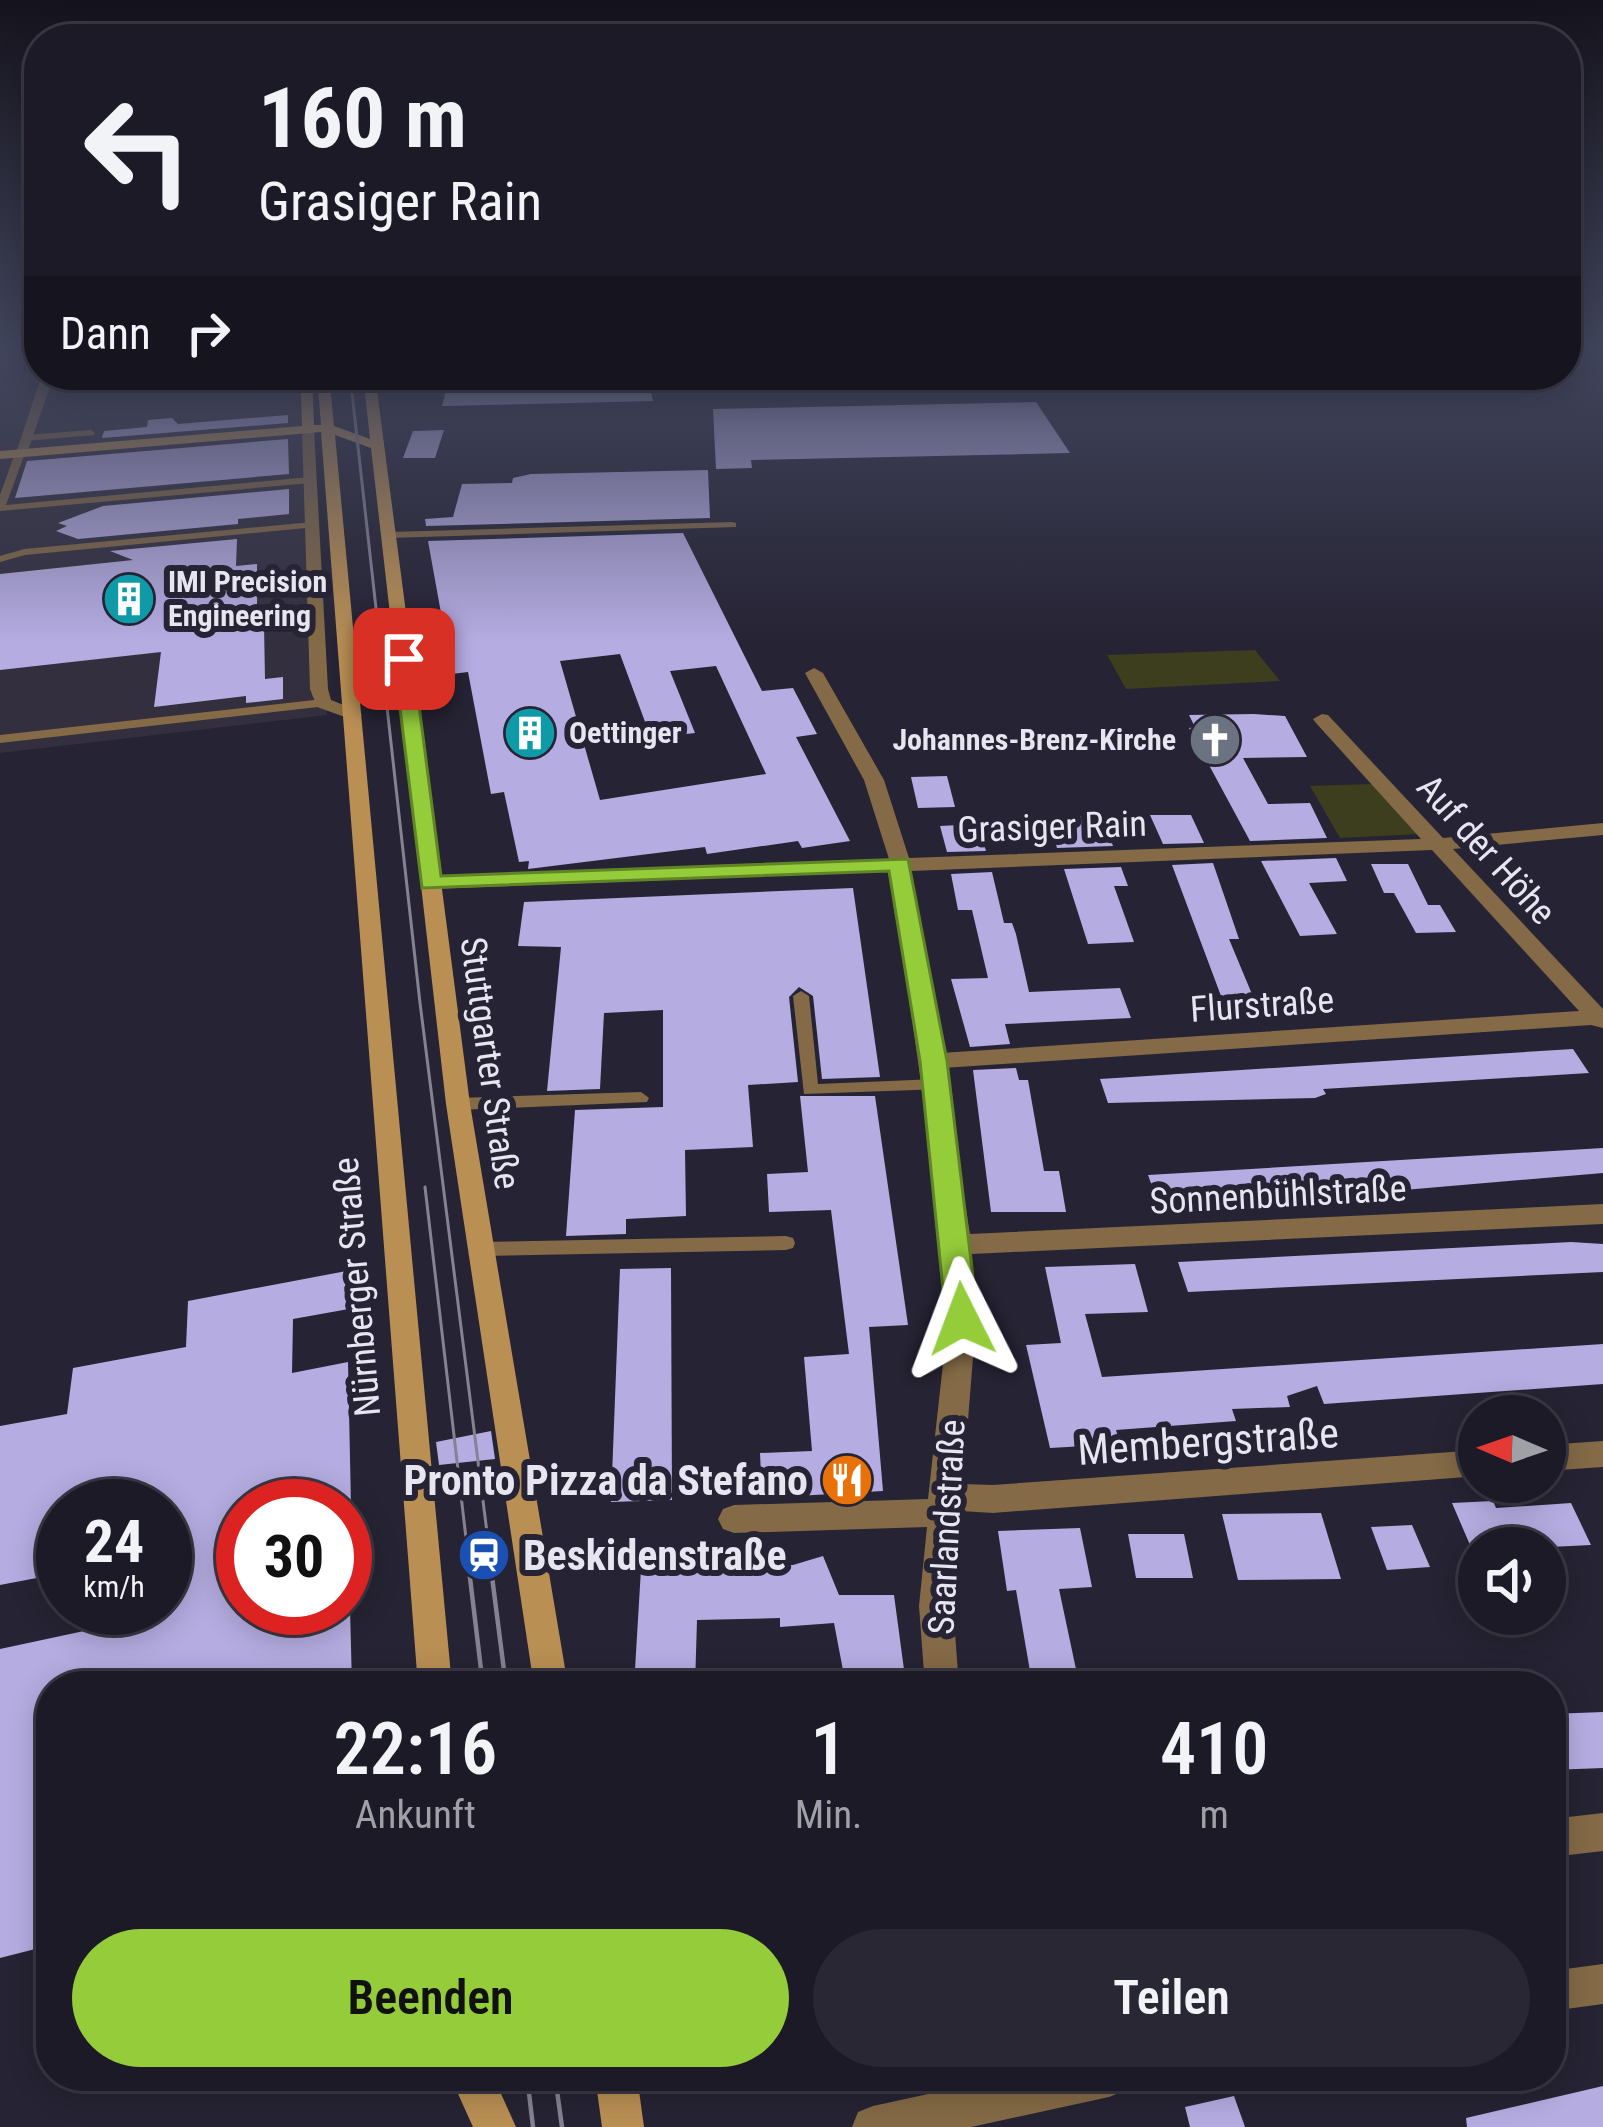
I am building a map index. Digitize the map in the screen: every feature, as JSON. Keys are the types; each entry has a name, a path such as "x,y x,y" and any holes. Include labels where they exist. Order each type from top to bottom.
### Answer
{"main road":[{"path":"0,455 22,446 51,444"},
{"path":"329,444 353,715"},
{"path":"373,444 378,446"},
{"name":"Stuttgarter Straße","path":"378,446 458,1104 549,1671"},
{"name":"Nürnberger Straße","path":"353,715 434,1671"},
{"path":"471,2091 473,2127"},
{"path":"477,2091 495,2127"},
{"path":"618,2091 623,2127"}],"street":[{"path":"309,444 322,704 353,715"},
{"name":"Saarlandstraße","path":"814,673 874,780 899,864 958,1245 962,1319 936,1606 941,1671"},
{"name":"Auf der Höhe","path":"1322,719 1597,1012"},
{"name":"Grasiger Rain","path":"430,883 1439,844 1603,830"},
{"name":"Flurstraße","path":"935,1073 1597,1012"},
{"name":"Sonnenbühlstraße","path":"958,1245 1603,1214"},
{"path":"1566,1457 1603,1454"},
{"name":"Membergstraße","path":"734,1519 1458,1465"},
{"path":"1566,1836 1603,1832"},
{"path":"1566,1989 1603,1984"},
{"path":"873,2127 987,2091"}],"lane":[{"path":"31,444 22,446 0,508 310,480"},
{"path":"0,559 24,552 312,525"},
{"path":"390,535 732,525"},
{"path":"0,739 322,704"},
{"path":"801,996 810,1090 935,1073"},
{"path":"458,1104 641,1098"},
{"path":"480,1249 786,1243"}],"shaded area":[{"path":"0,444 303,444 327,715 0,753"}],"green space":[{"path":"1255,650 1280,681 1126,689 1107,655"},
{"path":"1372,784 1419,834 1340,838 1310,786"}],"building":[{"path":"226,444 288,444 289,474 15,498 27,461"},
{"path":"408,444 439,444 435,458 403,458"},
{"path":"715,444 1064,444 1070,453 751,460 752,468 716,469"},
{"path":"708,470 710,518 426,526 425,519 453,517 462,484 512,483 513,478 531,474"},
{"path":"289,489 289,514 238,519 238,524 78,539 56,531 67,526 58,523 103,506"},
{"path":"683,533 762,691 793,688 817,734 796,737 850,841 802,848 798,841 707,854 705,847 528,869 529,861 519,862 504,792 491,794 468,672 452,674 428,541","holes":["620,654 651,738 695,733 670,671 716,666 766,774 600,800 560,661"]},
{"name":"IMI Precision Engineering","path":"237,539 236,566 257,564 257,626 264,625 265,679 283,677 283,699 246,703 246,696 154,707 161,652 0,670 0,574 133,560 110,551"},
{"path":"1189,715 1285,716 1307,757 1243,758 1268,804 1310,803 1327,838 1250,841 1189,728 1195,727"},
{"path":"947,776 955,807 918,808 911,777"},
{"path":"1150,815 1191,815 1204,843 1163,844"},
{"path":"1102,816 1113,846 1057,848 1055,841 1044,841 1036,818"},
{"path":"978,824 986,851 947,852 940,826"},
{"path":"1336,858 1347,881 1309,883 1337,934 1300,936 1261,861"},
{"path":"1213,863 1239,939 1229,939 1259,1011 1227,1012 1172,865"},
{"path":"1371,864 1408,864 1428,905 1440,905 1456,932 1416,933 1394,893 1384,893"},
{"path":"1121,867 1128,886 1114,886 1134,942 1088,944 1064,869"},
{"path":"992,872 1004,923 1012,923 1016,934 1029,992 1120,988 1131,1018 1005,1024 1010,1044 970,1047 951,979 988,978 972,910 958,910 951,874"},
{"path":"853,888 880,1077 822,1079 813,996 799,987 789,997 798,1082 748,1085 753,1147 685,1150 686,1216 626,1219 626,1234 566,1236 575,1110 663,1107 663,1010 604,1013 600,1089 547,1091 561,947 518,946 524,902"},
{"path":"1573,1049 1589,1073 1323,1089 1326,1094 1315,1098 1108,1103 1100,1079"},
{"path":"1016,1068 1019,1080 1028,1080 1044,1171 1059,1171 1066,1212 991,1212 973,1070"},
{"path":"800,1096 875,1096 908,1325 869,1327 883,1491 762,1498 760,1453 812,1451 804,1357 849,1354 831,1210 769,1212 767,1174 808,1172"},
{"path":"1603,1148 1603,1173 1404,1190 1220,1194 1222,1200 1158,1203 1148,1175"},
{"path":"1603,1244 1603,1272 1188,1292 1178,1262"},
{"path":"1135,1264 1148,1312 1085,1314 1102,1377 1603,1344 1603,1384 1324,1404 1317,1386 1287,1396 1290,1407 1232,1409 1236,1421 1116,1430 1120,1444 1050,1448 1026,1345 1061,1343 1045,1267"},
{"path":"671,1268 672,1500 611,1502 620,1269"},
{"path":"357,1269 360,1307 293,1319 292,1373 348,1362 350,1479 216,1479 216,1635 351,1635 352,1671 36,1671 36,1949 0,1958 0,1649 65,1635 192,1635 192,1479 36,1479 36,1578 0,1585 0,1426 67,1414 73,1368 186,1347 188,1301"},
{"path":"491,1431 495,1459 439,1465 436,1442"},
{"path":"1452,1503 1494,1503 1496,1508 1571,1503 1591,1545 1566,1546 1566,1527 1462,1527"},
{"path":"1321,1513 1341,1579 1238,1580 1222,1514"},
{"path":"1412,1525 1430,1567 1387,1570 1371,1527"},
{"path":"1080,1528 1092,1587 1059,1589 1076,1671 1030,1671 1016,1590 1007,1591 998,1531"},
{"path":"1128,1534 1184,1534 1193,1578 1136,1578"},
{"path":"823,1556 839,1595 894,1595 904,1671 843,1671 834,1623 780,1627 780,1618 697,1620 695,1671 635,1671 641,1569 793,1565"},
{"path":"1603,1712 1603,1768 1566,1769 1566,1713"},
{"path":"1603,2086 1603,2127 1467,2127 1466,2118"},
{"path":"1234,2096 1245,2127 1190,2127 1185,2107"}],"tram line":[{"path":"358,444 420,1003 491,1564"},
{"path":"425,1187 469,1564"},
{"path":"468,1561 481,1671"},
{"path":"490,1561 504,1671"},
{"path":"529,2091 533,2127"},
{"path":"557,2091 562,2127"}],"place":[{"name":"IMI Precision Engineering","path":"129,599"},
{"name":"Oettinger","path":"530,733"},
{"name":"Johannes-Brenz-Kirche","path":"1215,740"},
{"name":"Pronto Pizza da Stefano","path":"847,1480"},
{"name":"Beskidenstraße","path":"484,1555"}],"route":[{"path":"404,659 430,883 899,864 933,1061 958,1245 962,1319"}]}
